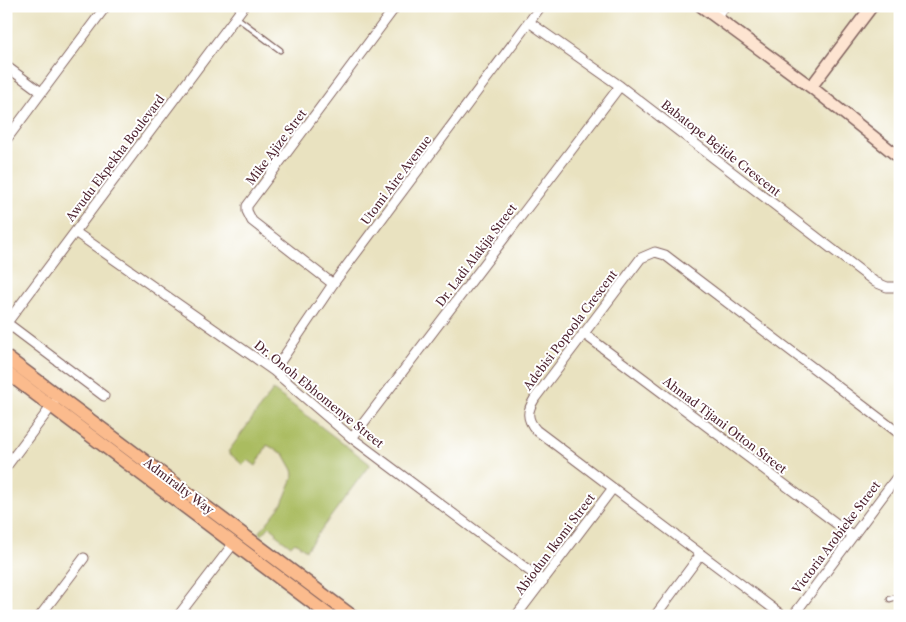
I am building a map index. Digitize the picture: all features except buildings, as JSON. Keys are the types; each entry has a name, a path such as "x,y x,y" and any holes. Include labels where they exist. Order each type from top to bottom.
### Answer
{"main road":[{"name":"Admiralty Way","path":"6,357 55,401 234,543 329,615"},
{"name":"Admiralty Way","path":"6,372 55,401 352,616"}],"street":[{"path":"6,140 106,6"},
{"name":"Awudu Ekpekha Boulevard","path":"7,324 244,6"},
{"name":"Mike Ajize Stret","path":"333,284 252,220 247,211 247,206 396,6"},
{"name":"Utomi Aire Avenue","path":"274,371 333,284 541,6"},
{"path":"701,6 811,87 900,158"},
{"path":"716,18 725,6"},
{"path":"811,87 872,6"},
{"name":"Babatope Bejide Crescent","path":"529,22 620,86 875,282 887,286 898,287 900,285"},
{"path":"6,66 41,92"},
{"name":"Dr. Ladi Alakija Street","path":"352,438 620,86"},
{"name":"Dr. Onoh Ebhomenye Street","path":"75,232 274,371 352,438 543,581"},
{"name":"Adebisi Popoola Crescent","path":"783,616 536,430 530,423 528,413 534,398 641,258 655,252 665,255 900,434"},
{"path":"7,324 104,396"},
{"name":"Ahmad Tijani Otton Street","path":"583,333 853,536"},
{"path":"6,467 55,401"},
{"name":"Victoria Arobieke Street","path":"793,616 900,473"},
{"name":"Abiodun Ikomi Street","path":"516,616 613,488"},
{"path":"178,616 234,543"},
{"path":"655,616 701,554"},
{"path":"40,616 84,558"}],"lane":[{"path":"236,17 280,50"},
{"path":"890,599 900,596"}],"green space":[{"path":"273,390 370,464 306,550 295,542 291,546 276,535 277,532 270,526 262,535 259,533 282,504 294,475 284,454 267,445 256,466 248,460 243,465 228,452"}]}
